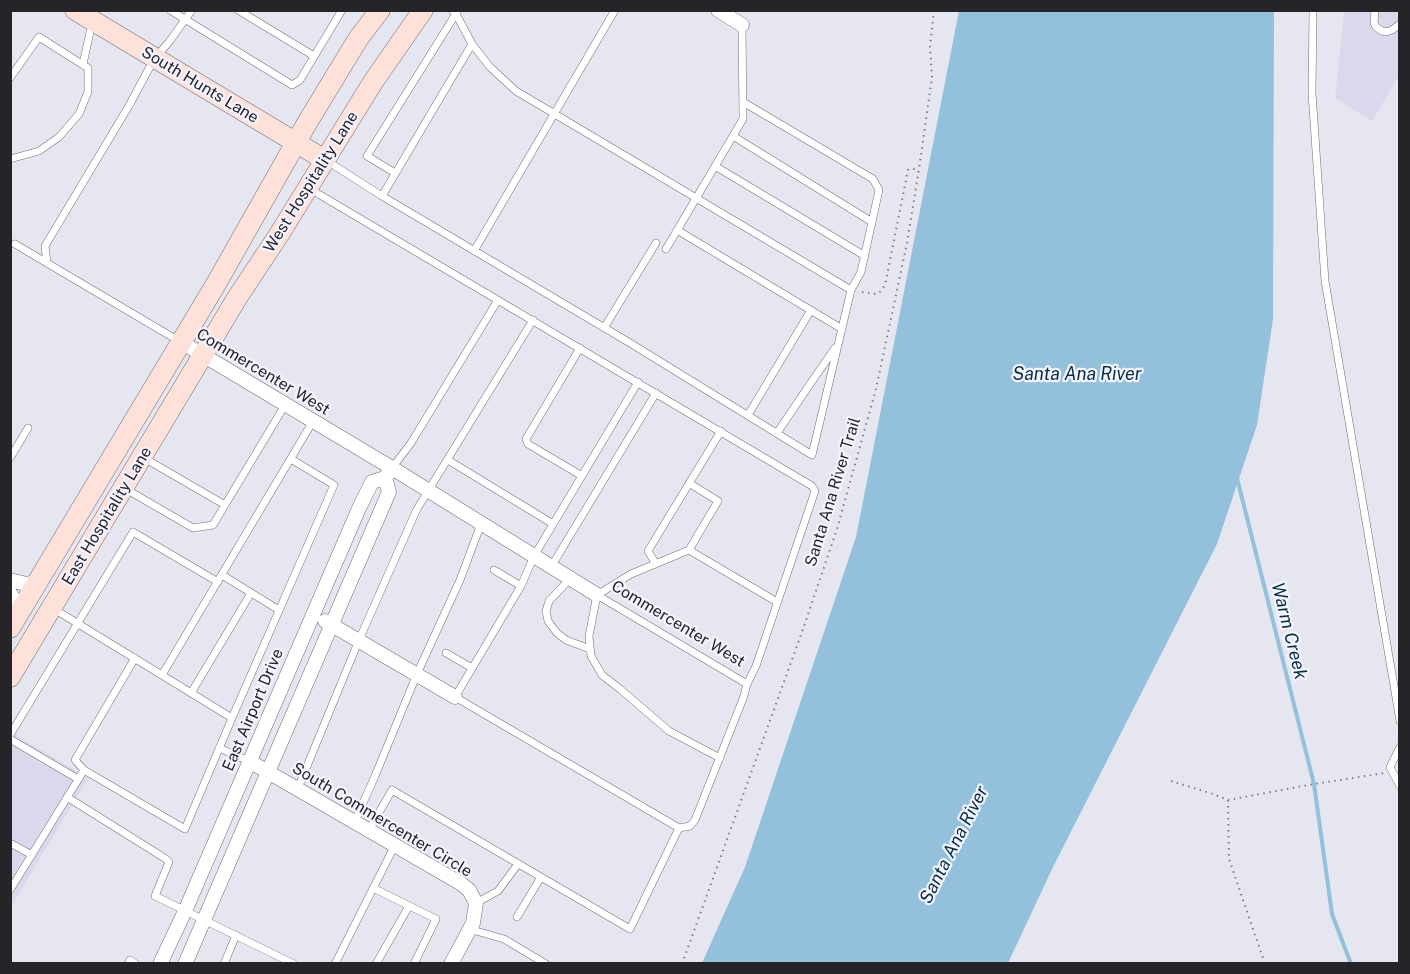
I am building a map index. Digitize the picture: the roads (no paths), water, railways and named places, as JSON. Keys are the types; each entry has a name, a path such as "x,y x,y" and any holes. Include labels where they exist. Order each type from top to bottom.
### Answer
{"main road":[{"name":"South Hunts Lane","path":"75,10 95,16 154,59 325,160"},
{"name":"West Hospitality Lane","path":"181,342 358,39 380,10"},
{"name":"West Hospitality Lane","path":"202,355 373,82 423,10"},
{"name":"East Hospitality Lane","path":"10,628 181,342"},
{"name":"East Hospitality Lane","path":"10,677 202,355"}],"street":[{"path":"718,10 742,25"},
{"name":"Commercenter West","path":"181,342 313,421 389,473 428,491 597,596"},
{"path":"185,963 389,492 389,473"},
{"name":"East Airport Drive","path":"160,963 185,911 356,515 372,483 389,473"},
{"path":"10,580 26,584 38,582"},
{"path":"10,593 21,610"},
{"path":"312,614 455,697"},
{"name":"South Commercenter Circle","path":"249,761 460,883 469,891 476,903 471,926 451,963"}],"lane":[{"path":"170,10 292,85 300,80 342,10"},
{"path":"47,263 45,246 130,104 154,59 192,10"},
{"path":"238,10 314,56"},
{"path":"474,251 615,10"},
{"path":"1313,10 1312,93 1325,281 1400,721"},
{"path":"1375,10 1374,23 1382,31 1392,30 1400,24"},
{"path":"456,12 472,44 490,67 516,91 851,290"},
{"path":"395,173 367,156 456,12"},
{"path":"82,64 95,16"},
{"path":"666,249 743,119 742,25"},
{"path":"10,78 39,37 87,68 88,92 79,114 59,137 39,151 10,159"},
{"path":"382,196 472,44"},
{"path":"325,160 812,454 851,290 861,272 879,190 873,179 743,102"},
{"path":"733,136 872,222"},
{"path":"715,166 865,256"},
{"path":"308,187 812,486 815,491 756,666 747,684"},
{"path":"677,230 842,329"},
{"path":"604,328 656,243"},
{"path":"15,244 181,342"},
{"path":"389,473 411,443 498,300"},
{"path":"747,415 811,310"},
{"path":"298,788 359,640 417,509 533,320"},
{"path":"777,433 838,344"},
{"path":"580,348 526,439 528,444 582,476"},
{"path":"369,830 392,790 630,929 679,828 455,697 521,586 534,556 638,382"},
{"path":"551,567 656,393"},
{"path":"124,488 194,528 213,525 285,405"},
{"path":"162,675 313,421"},
{"path":"10,458 28,428"},
{"path":"656,564 648,551 721,431"},
{"path":"142,457 225,506"},
{"path":"135,658 75,760 84,770 186,829 334,484 291,459"},
{"path":"448,460 553,524"},
{"path":"689,483 718,501 689,550 631,574 597,596 589,636 590,649 591,656 602,675 669,731 720,758"},
{"path":"355,821 417,674 460,580 481,524"},
{"path":"78,779 10,737 133,532 251,593 279,610"},
{"path":"689,550 777,602"},
{"path":"494,570 521,586"},
{"path":"570,579 549,601 546,610 548,621 566,640 590,649"},
{"path":"191,693 251,593"},
{"name":"Commercenter West","path":"597,596 747,684 695,820 690,826 679,828"},
{"path":"52,608 232,718"},
{"path":"446,652 472,668"},
{"path":"1400,747 1390,767 1400,786"},
{"path":"219,748 249,761"},
{"path":"10,890 13,879 32,855 84,770"},
{"path":"67,797 169,862 154,896 294,963"},
{"path":"10,843 32,855"},
{"path":"335,963 395,845"},
{"path":"476,903 498,891 518,864"},
{"path":"518,917 541,878"},
{"path":"373,888 436,920 414,963"},
{"path":"376,963 409,906"},
{"path":"471,926 504,939 546,963"},
{"path":"224,963 236,935"},
{"path":"128,963 130,960 136,963"}],"water":[{"name":"Santa Ana River","path":"959,11 1274,11 1273,319 1257,425 1217,544 1053,867 1008,963 702,963 745,867 856,537"}],"waterway":[{"name":"Warm Creek","path":"1237,478 1314,784 1332,914 1351,964"}]}
